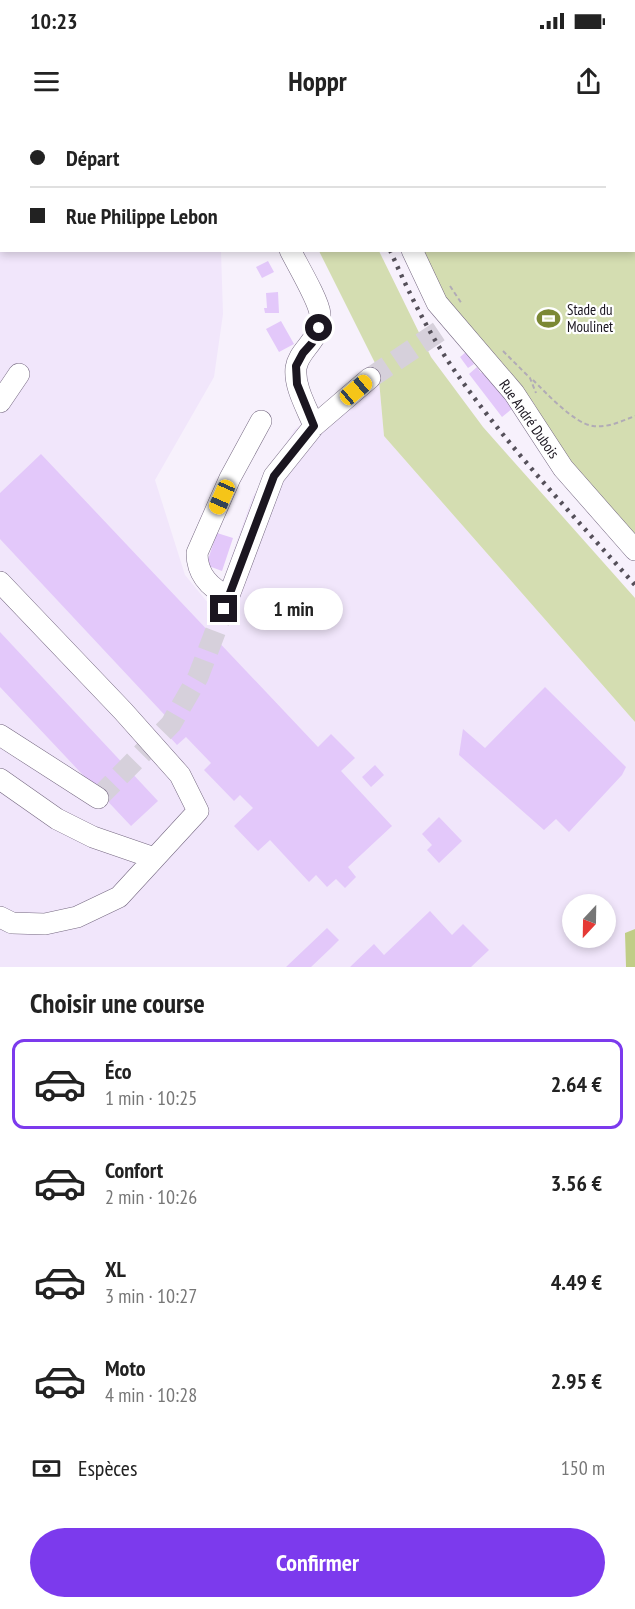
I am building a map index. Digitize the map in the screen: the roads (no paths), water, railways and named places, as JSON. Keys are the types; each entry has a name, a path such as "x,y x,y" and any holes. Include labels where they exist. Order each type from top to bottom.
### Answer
{"street":[{"path":"291,252 320,311 319,328 296,366 297,384 314,426"},
{"name":"Rue André Dubois","path":"413,252 437,303 514,393 563,468 635,550"},
{"path":"0,402 19,374"},
{"path":"261,421 230,478 197,553 201,575 226,603 274,476 314,426 370,378"},
{"path":"0,582 180,774 198,811 119,897 77,917 45,924 12,923 0,917"},
{"path":"0,735 98,798"},
{"path":"0,779 57,819 93,837 154,858"}],"tunnel":[{"path":"370,378 453,322"},
{"path":"98,798 171,724 198,677 224,609"}],"railway":[{"path":"391,252 426,325 473,396 540,479 635,585"}],"place":[{"name":"Stade du Moulinet","path":"549,319"}]}
